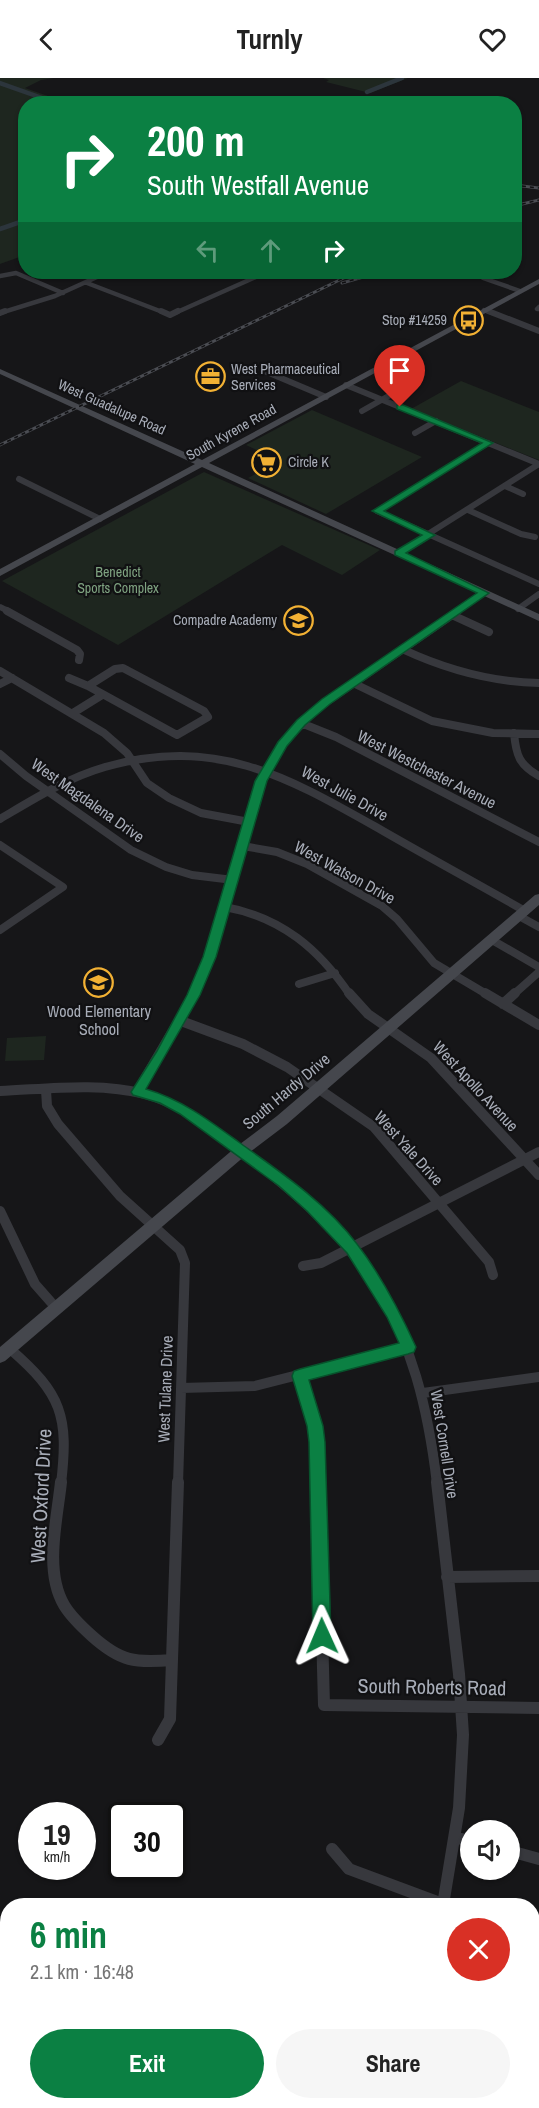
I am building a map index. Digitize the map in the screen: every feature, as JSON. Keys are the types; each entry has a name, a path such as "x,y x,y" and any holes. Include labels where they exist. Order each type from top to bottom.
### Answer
{"main road":[{"name":"South Kyrene Road","path":"0,573 539,281"},
{"name":"West Guadalupe Road","path":"0,370 539,618"},
{"name":"South Hardy Drive","path":"5,1352 241,1151 264,1135 539,898"}],"street":[{"path":"0,276 12,272 18,274"},
{"path":"29,279 63,293"},
{"path":"0,313 63,293 95,279"},
{"path":"87,283 170,315 251,279"},
{"path":"486,279 520,291"},
{"path":"484,310 539,329"},
{"path":"262,370 326,397"},
{"path":"362,411 415,381"},
{"path":"346,385 539,464"},
{"path":"415,433 436,421"},
{"path":"488,443 377,511 539,584"},
{"path":"398,553 430,535 539,464"},
{"path":"19,479 100,519"},
{"path":"505,486 523,494"},
{"path":"468,510 521,534 535,537"},
{"path":"137,1092 181,1022 209,957 249,822 267,770 282,744 301,723 352,683 484,593"},
{"path":"518,609 539,594"},
{"path":"0,607 77,650 80,654 79,660"},
{"path":"452,615 489,632"},
{"path":"402,649 456,673 484,680 539,683"},
{"path":"69,678 177,735 208,717 204,711 123,668 115,669 88,686"},
{"path":"0,671 104,732 134,761 147,783 186,807 221,818 249,822"},
{"path":"0,684 12,678"},
{"path":"352,683 432,721 467,729 539,734"},
{"path":"73,713 102,695"},
{"name":"West Westchester Avenue","path":"301,723 336,737 539,842"},
{"path":"514,733 516,758 519,764 539,776"},
{"name":"West Magdalena Drive","path":"0,754 48,792 131,850 148,859 192,875 233,880"},
{"name":"West Julie Drive","path":"0,819 79,776 134,761 159,757 211,758 267,770 303,786 522,913 539,927"},
{"path":"0,845 63,887 0,930"},
{"name":"West Watson Drive","path":"243,846 277,852 307,864 382,906 397,919 423,952 452,974 539,1025"},
{"name":"West Apollo Avenue","path":"225,907 262,915 304,941 320,954 360,1008 431,1058 539,1175"},
{"path":"492,940 539,967"},
{"path":"503,1005 539,972"},
{"path":"299,984 335,973"},
{"name":"West Yale Drive","path":"181,1022 243,1044 286,1067 374,1127 489,1262 493,1275"},
{"name":"West Cornell Drive","path":"0,1091 110,1088 137,1092 165,1100 185,1110 313,1207 352,1248 393,1313 408,1347 423,1394 434,1452 462,1707 462,1778 457,1838 444,1898"},
{"name":"West Tulane Drive","path":"46,1090 47,1106 58,1124 120,1196 180,1250 185,1263 170,1719 158,1740"},
{"path":"303,1266 321,1263 539,1152"},
{"path":"0,1211 14,1236 32,1281 42,1297 57,1309"},
{"path":"181,1388 246,1387 300,1376 408,1347"},
{"name":"West Oxford Drive","path":"5,1352 44,1381 62,1416 65,1448 54,1569 61,1599 79,1624 121,1659 139,1662 172,1660"},
{"name":"South Roberts Road","path":"300,1376 315,1426 317,1442 324,1706 539,1708"},
{"path":"423,1394 539,1377"},
{"path":"447,1577 539,1576"},
{"path":"332,1850 349,1869 425,1898"},
{"path":"520,1854 539,1859"}],"green space":[{"path":"0,78 54,78 41,80 25,88 48,96 18,96 18,258 0,264"},
{"path":"323,78 408,78 370,93 326,82 329,80"},
{"path":"461,381 539,412 539,460 411,409"},
{"path":"312,410 422,457 326,514 248,478 280,461 246,445"},
{"name":"Benedict Sports Complex","path":"204,472 380,550 342,575 282,545 118,645 2,581"},
{"path":"46,1036 44,1060 5,1061 7,1038"}],"waterway":[{"path":"367,92 402,78"},
{"path":"0,83 37,96"},
{"path":"0,229 18,223"}],"railway":[{"path":"522,186 539,188"},
{"path":"522,204 539,200"},
{"path":"0,445 342,279"},
{"path":"342,283 356,279"}],"place":[{"name":"Stop #14259","path":"468,320"},
{"name":"West Pharmaceutical Services","path":"210,377"},
{"name":"Circle K","path":"267,462"},
{"name":"Compadre Academy","path":"298,620"},
{"name":"Wood Elementary School","path":"99,983"}],"route":[{"path":"322,1636 317,1442 312,1413 300,1376 408,1347 393,1313 352,1248 313,1207 284,1182 185,1110 165,1100 137,1092 181,1022 194,995 209,957 261,781 282,744 301,723 326,702 484,593 398,553 430,535 377,511 488,443 400,407"}]}
